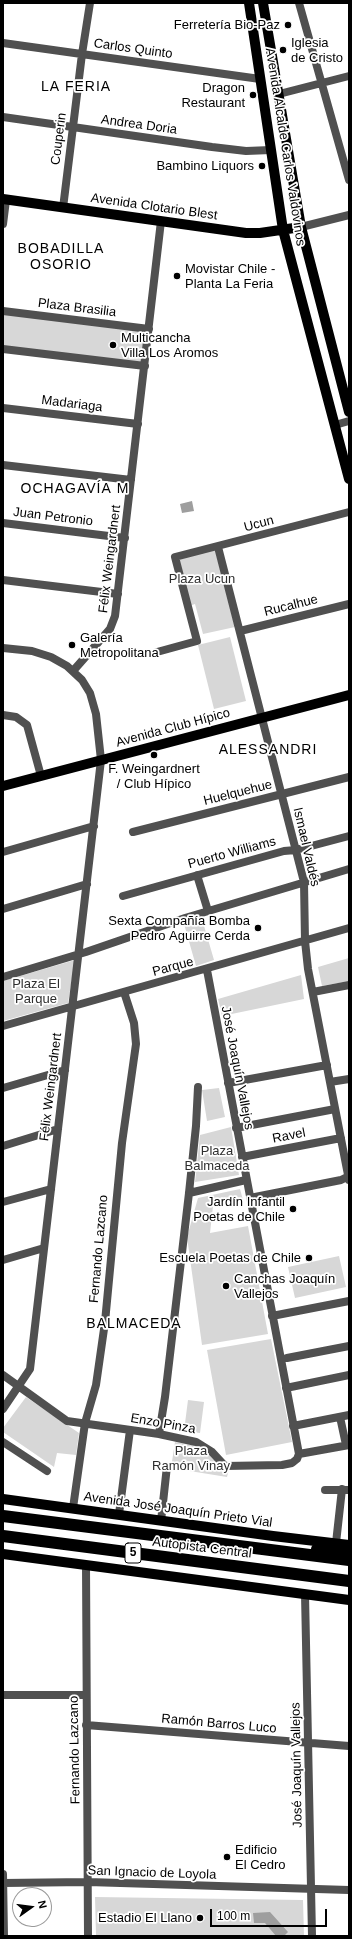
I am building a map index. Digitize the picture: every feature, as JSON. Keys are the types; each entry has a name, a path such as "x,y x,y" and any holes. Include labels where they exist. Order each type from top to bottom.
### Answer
{"highway":[{"name":"Autopista Central","path":"3,1516 349,1560"},
{"name":"Autopista Central","path":"3,1536 349,1581"},
{"path":"250,1547 271,1546 349,1550"},
{"path":"299,1574 349,1588"}],"main road":[{"name":"Avenida Alcalde Carlos Valdovinos","path":"249,3 283,230 292,259 335,425 345,449 349,479"},
{"name":"Avenida Alcalde Carlos Valdovinos","path":"263,3 301,227 349,412"},
{"path":"253,30 268,28"},
{"path":"262,97 279,94"},
{"path":"273,163 289,162"},
{"name":"Avenida Clotario Blest","path":"4,199 246,233 301,227"},
{"path":"292,259 308,255"},
{"path":"309,327 326,322"},
{"name":"Avenida Club Hípico","path":"3,786 349,696"},
{"name":"Avenida José Joaquín Prieto Vial","path":"3,1499 349,1545"},
{"path":"3,1554 349,1600"}],"street":[{"name":"Couperin","path":"63,208 82,54 90,3"},
{"path":"299,3 349,180"},
{"name":"Carlos Quinto","path":"3,43 260,79"},
{"path":"279,94 349,76"},
{"name":"Andrea Doria","path":"3,118 246,151 271,150"},
{"path":"3,224 4,199"},
{"path":"301,227 349,215"},
{"name":"Félix Weingardnert","path":"73,671 112,625 118,594 125,538 161,221"},
{"name":"Plaza Brasilia","path":"3,311 149,329"},
{"path":"3,349 145,366"},
{"name":"Madariaga","path":"3,408 138,424"},
{"path":"335,425 349,421"},
{"path":"3,466 131,480"},
{"name":"Ucun","path":"157,652 197,641 175,557 218,548 349,512"},
{"name":"Juan Petronio","path":"3,523 125,538"},
{"name":"Ismael Valdés","path":"218,548 304,882 305,941 313,992 349,1177"},
{"path":"3,580 118,594"},
{"name":"Rucalhue","path":"240,631 349,604"},
{"name":"Félix Weingardnert","path":"3,648 44,654 62,662 73,671 86,686 95,708 101,760 30,1369 3,1409"},
{"path":"3,715 16,717 27,726 40,776"},
{"name":"Huelquehue","path":"133,832 349,777"},
{"path":"3,852 94,826"},
{"name":"Puerto Williams","path":"123,896 284,851 296,850 349,836"},
{"path":"3,977 79,955 208,911 349,869"},
{"path":"197,875 208,911"},
{"path":"3,909 87,884"},
{"name":"Parque","path":"3,1026 207,970 349,928"},
{"name":"José Joaquín Vallejos","path":"207,970 298,1457"},
{"path":"313,992 349,986"},
{"name":"Fernando Lazcano","path":"73,1508 85,1423 96,1385 105,1322 131,1101 136,1044 134,1023 124,992"},
{"path":"228,1083 327,1065"},
{"path":"3,1088 65,1070"},
{"path":"330,1082 349,1079"},
{"path":"159,1434 166,1389 189,1193 196,1126 198,1087"},
{"path":"236,1128 335,1109"},
{"path":"3,1146 58,1129"},
{"name":"Ravel","path":"242,1157 341,1138"},
{"path":"250,1198 341,1180 349,1177"},
{"path":"189,1193 246,1180"},
{"path":"3,1202 51,1189"},
{"path":"3,1260 44,1248"},
{"path":"272,1316 349,1301"},
{"path":"287,1358 349,1346"},
{"name":"Enzo Pinza","path":"3,1375 68,1421 159,1434 196,1442 204,1445 225,1466 282,1465 292,1463 298,1457 347,1445"},
{"path":"286,1388 349,1375"},
{"path":"293,1426 349,1415"},
{"path":"340,1417 347,1445"},
{"path":"119,1514 130,1430"},
{"path":"3,1442 47,1471"},
{"path":"160,1521 167,1466"},
{"path":"325,1490 346,1489 336,1543"},
{"name":"Fernando Lazcano","path":"86,1565 88,1936"},
{"name":"José Joaquín Vallejos","path":"305,1594 312,1936"},
{"path":"3,1695 86,1694"},
{"name":"Ramón Barros Luco","path":"86,1725 349,1746"},
{"path":"3,1874 4,1936"},
{"name":"San Ignacio de Loyola","path":"3,1883 88,1882 349,1890"}],"green space":[{"path":"3,313 145,331 141,362 3,347"},
{"name":"Plaza Ucun","path":"215,550 235,627 203,634 195,604 189,606 177,559"},
{"path":"230,637 246,701 214,709 198,645"},
{"path":"202,919 214,960 196,966 184,924"},
{"path":"349,958 349,981 322,986 318,967"},
{"name":"Plaza El Parque","path":"75,960 68,1003 3,1021 3,981"},
{"path":"301,975 304,999 222,1016 218,999"},
{"path":"219,1088 225,1117 207,1121 202,1090"},
{"name":"Plaza Balmaceda","path":"231,1127 239,1175 195,1182 200,1135"},
{"name":"Canchas Joaquín Vallejos","path":"240,1189 243,1200 213,1206 210,1233 248,1226 268,1334 202,1345 187,1237 198,1198"},
{"path":"339,1256 346,1287 295,1298 288,1267"},
{"name":"Canchas Joaquín Vallejos","path":"271,1339 292,1442 226,1455 207,1350"},
{"path":"26,1397 79,1433 76,1455 57,1453 54,1467 3,1432 3,1428"},
{"path":"188,1400 204,1402 200,1433 184,1431"},
{"name":"Plaza Ramón Vinay","path":"175,1442 203,1447 229,1469 227,1477 171,1468"},
{"name":"Estadio El Llano","path":"95,1897 303,1900 304,1936 96,1936"}],"shaded area":[{"path":"192,501 194,511 182,513 180,504"},
{"path":"270,1912 288,1932 284,1936 276,1936 265,1923 254,1923 253,1913"}],"place":[{"name":"Ferretería Bio-Paz","path":"288,25"},
{"name":"Iglesia de Cristo","path":"283,50"},
{"name":"Dragon Restaurant","path":"253,95"},
{"name":"Bambino Liquors","path":"262,166"},
{"name":"Movistar Chile - Planta La Feria","path":"177,276"},
{"name":"Multicancha Villa Los Aromos","path":"113,345"},
{"name":"Galería Metropolitana","path":"72,645"},
{"name":"F. Weingardnert / Club Hípico","path":"154,755"},
{"name":"Sexta Compañía Bomba Pedro Aguirre Cerda","path":"258,928"},
{"name":"Jardín Infantil Poetas de Chile","path":"293,1209"},
{"name":"Escuela Poetas de Chile","path":"309,1258"},
{"name":"Canchas Joaquín Vallejos","path":"226,1286"},
{"name":"Edificio El Cedro","path":"227,1857"},
{"name":"Estadio El Llano","path":"200,1918"}],"district":[{"name":"LA FERIA","path":"76,87"},
{"name":"BOBADILLA OSORIO","path":"61,258"},
{"name":"OCHAGAVÍA M","path":"75,489"},
{"name":"ALESSANDRI","path":"268,750"},
{"name":"BALMACEDA","path":"134,1324"}]}
